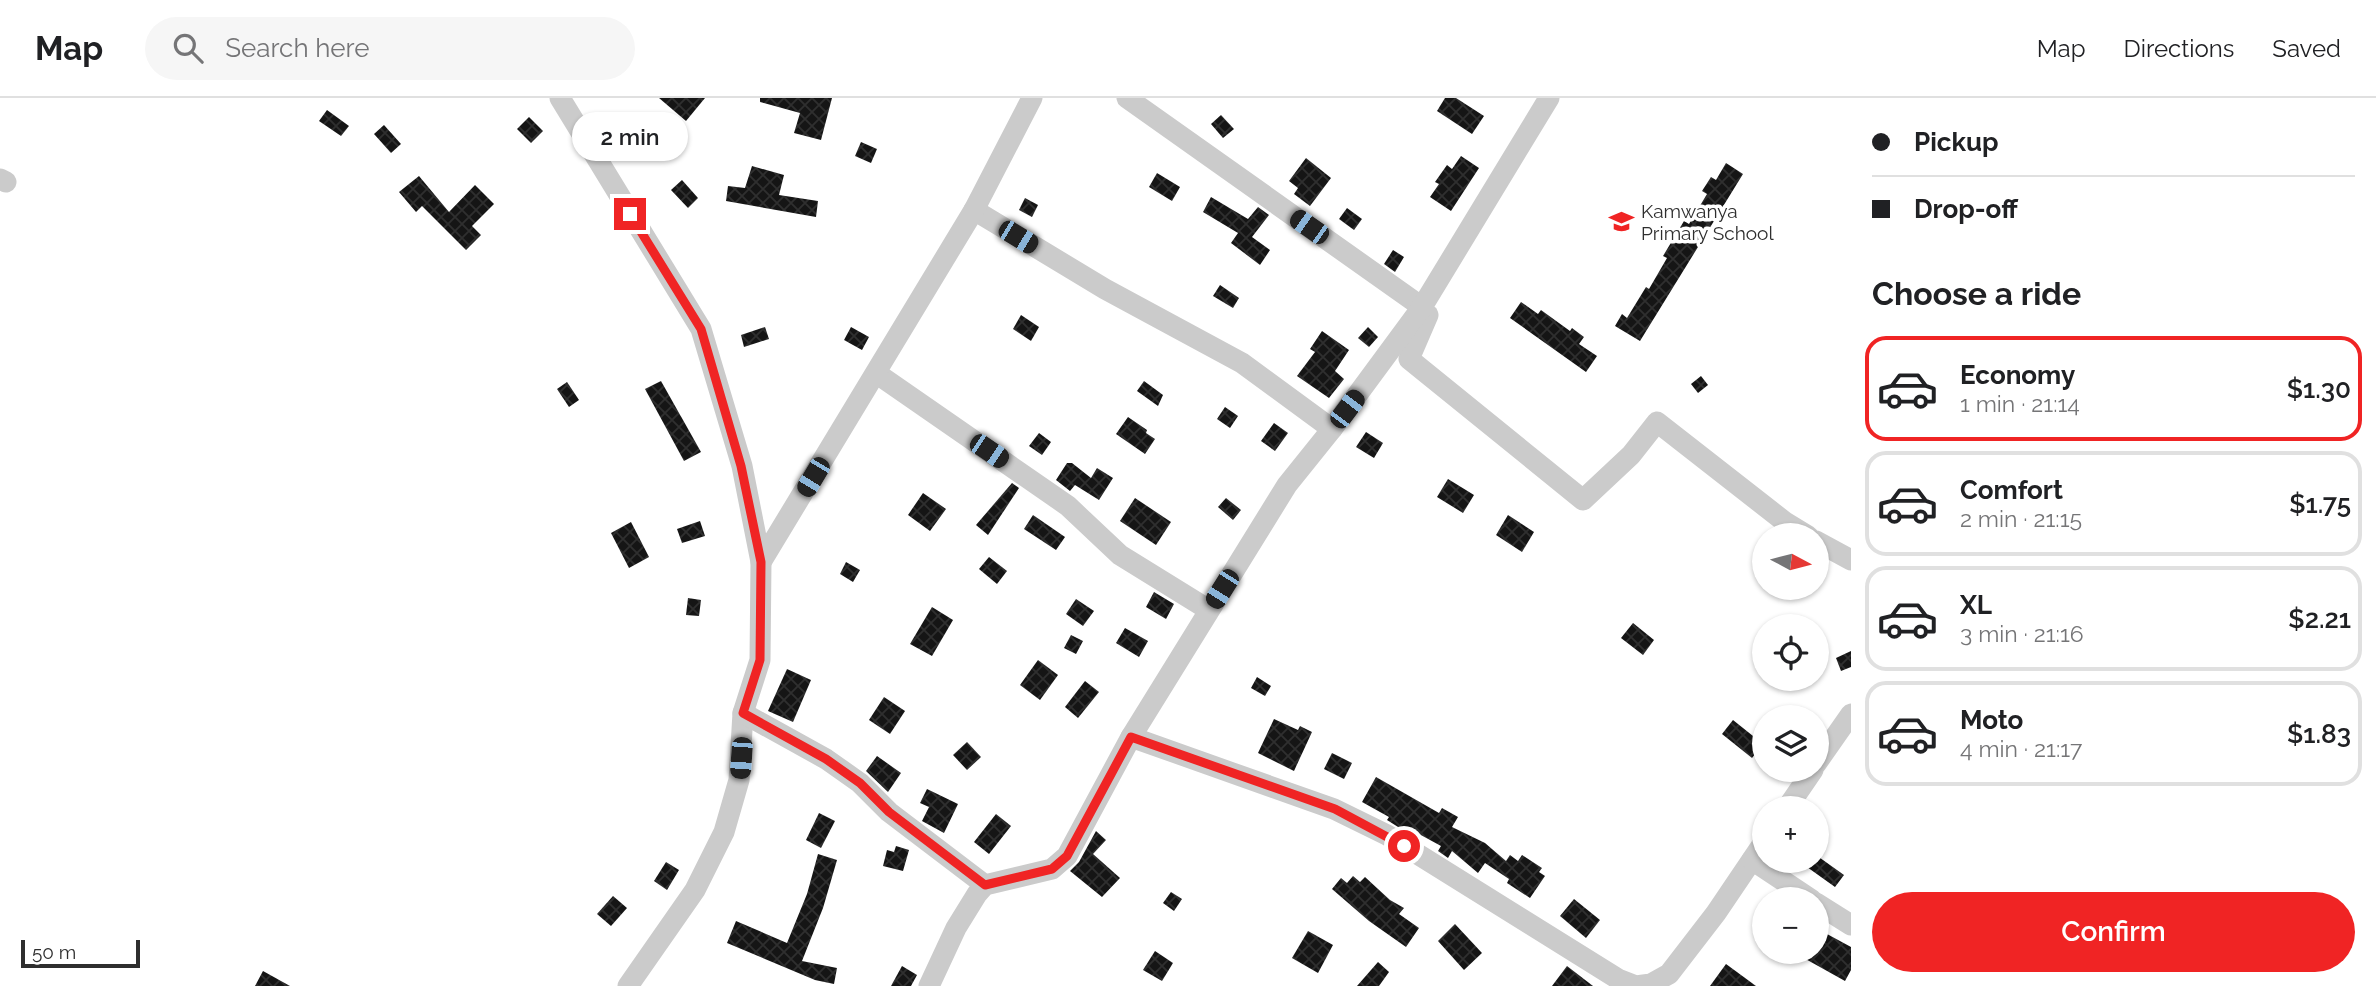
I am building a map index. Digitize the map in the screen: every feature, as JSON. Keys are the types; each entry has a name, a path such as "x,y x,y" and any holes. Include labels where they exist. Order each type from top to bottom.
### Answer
{"street":[{"path":"560,98 701,329 741,466 761,562 760,660 743,713 739,780 724,832 695,890 628,986"},
{"path":"761,562 974,211 1032,98"},
{"path":"1127,98 1422,307"},
{"path":"929,986 956,928 985,885 1052,869 1067,856 1131,737 1287,485 1422,307 1549,98"},
{"path":"974,211 1105,289 1242,363 1332,429"},
{"path":"1450,261 1409,359 1583,500 1631,455 1657,422 1786,523"},
{"path":"876,373 1068,506 1121,555 1209,610"},
{"path":"1829,548 1851,560"},
{"path":"743,713 826,759 889,812 985,885"},
{"path":"1829,745 1851,714"},
{"path":"1131,737 1335,809 1387,835 1596,966 1636,986 1651,984 1670,974 1752,860"},
{"path":"1772,873 1792,887"},
{"path":"1829,911 1851,925"}],"building":[{"path":"659,98 705,98 686,121"},
{"path":"760,98 832,98 821,140 794,133 800,113 760,102"},
{"path":"1445,98 1456,98 1484,116 1472,134 1437,111"},
{"path":"327,110 349,126 341,136 319,121"},
{"path":"1221,115 1234,129 1223,138 1211,124"},
{"path":"529,117 543,131 531,143 517,129"},
{"path":"384,125 401,144 391,153 374,134"},
{"path":"861,142 877,149 871,163 855,156"},
{"path":"1461,156 1479,168 1451,211 1430,197 1439,184 1435,182 1447,165 1452,169"},
{"path":"1306,158 1331,178 1310,206 1294,194 1298,188 1289,181"},
{"path":"1726,163 1743,174 1640,341 1615,326 1622,314 1627,318 1646,287 1649,289 1667,258 1663,256 1684,221 1689,224 1707,194 1702,191 1711,177 1716,180"},
{"path":"752,166 784,175 779,195 818,201 816,217 726,201 728,186 745,188"},
{"path":"1157,173 1180,187 1172,201 1149,187"},
{"path":"419,176 449,212 475,185 494,204 472,226 481,235 466,250 422,206 416,212 399,192"},
{"path":"682,180 698,198 688,208 671,190"},
{"path":"1211,197 1248,219 1258,207 1269,215 1252,237 1270,250 1260,265 1231,243 1238,233 1203,212"},
{"path":"1025,198 1038,205 1032,217 1019,210"},
{"path":"1347,208 1362,219 1354,230 1339,219"},
{"path":"1393,250 1404,257 1395,272 1384,264"},
{"path":"1220,285 1239,298 1233,308 1213,296"},
{"path":"1521,302 1538,314 1541,310 1570,331 1572,328 1584,337 1579,344 1597,356 1586,372 1510,318"},
{"path":"1021,315 1039,327 1031,341 1013,329"},
{"path":"765,327 769,339 744,347 741,335"},
{"path":"851,327 869,337 862,350 844,340"},
{"path":"1368,327 1378,337 1369,347 1358,338"},
{"path":"1322,331 1349,350 1335,371 1344,379 1329,398 1297,376 1315,352 1310,349"},
{"path":"1701,376 1708,385 1698,393 1691,384"},
{"path":"661,381 701,452 684,461 645,389"},
{"path":"1144,381 1163,395 1158,406 1137,391"},
{"path":"567,382 579,400 569,407 557,389"},
{"path":"1225,407 1238,416 1230,428 1217,419"},
{"path":"1128,417 1155,439 1145,454 1116,434"},
{"path":"1274,423 1288,433 1275,451 1261,441"},
{"path":"1366,432 1383,443 1374,458 1356,447"},
{"path":"1039,433 1051,442 1042,455 1029,446"},
{"path":"1067,463 1072,463 1091,478 1097,468 1113,478 1099,500 1075,485 1070,491 1056,480"},
{"path":"1448,479 1474,495 1463,513 1437,497"},
{"path":"1012,483 1019,488 988,535 976,525"},
{"path":"923,493 946,509 930,531 908,515"},
{"path":"1135,498 1171,522 1156,545 1120,521"},
{"path":"1226,498 1241,510 1233,520 1218,507"},
{"path":"1033,515 1065,537 1056,550 1024,529"},
{"path":"1508,515 1534,532 1522,552 1496,535"},
{"path":"700,521 705,536 682,543 677,529"},
{"path":"631,522 649,557 629,568 611,533"},
{"path":"989,557 1007,571 997,584 979,569"},
{"path":"846,562 860,570 853,582 840,574"},
{"path":"1154,592 1174,604 1166,619 1146,607"},
{"path":"688,598 701,600 699,616 686,615"},
{"path":"1076,599 1094,611 1083,626 1066,614"},
{"path":"932,607 953,620 932,656 910,644"},
{"path":"1633,623 1654,640 1643,655 1621,638"},
{"path":"1125,628 1148,641 1139,657 1116,643"},
{"path":"1071,635 1083,641 1076,654 1064,648"},
{"path":"1851,651 1851,667 1841,671 1836,658"},
{"path":"1038,660 1058,675 1040,700 1020,685"},
{"path":"787,669 811,680 793,722 768,711"},
{"path":"1257,677 1271,686 1265,696 1251,688"},
{"path":"1085,681 1099,692 1078,718 1065,707"},
{"path":"884,697 905,711 890,734 869,720"},
{"path":"1274,719 1298,730 1300,726 1312,732 1294,771 1258,753"},
{"path":"1733,720 1752,735 1752,758 1722,734"},
{"path":"967,742 981,757 967,770 953,755"},
{"path":"1332,753 1352,763 1344,779 1324,769"},
{"path":"877,756 901,773 888,792 866,771"},
{"path":"1376,777 1439,813 1442,808 1458,817 1452,827 1485,843 1506,861 1510,855 1518,861 1522,855 1542,868 1539,872 1545,876 1530,898 1507,883 1509,879 1485,863 1478,873 1452,851 1448,858 1438,851 1441,846 1408,828 1406,832 1387,820 1389,817 1362,802"},
{"path":"927,789 958,804 944,833 922,821 929,807 920,803"},
{"path":"819,813 835,821 821,848 806,840"},
{"path":"996,814 1011,826 989,854 974,842"},
{"path":"1096,831 1106,840 1093,854 1120,878 1102,897 1070,871 1079,862"},
{"path":"896,846 909,850 903,871 883,866 887,850 894,852"},
{"path":"818,854 837,860 823,908 802,961 837,968 834,984 815,980 727,943 736,921 787,943 807,894"},
{"path":"666,862 679,870 667,890 654,881"},
{"path":"1829,864 1844,875 1835,887 1815,873 1829,873"},
{"path":"1353,876 1360,882 1365,877 1390,900 1404,908 1399,914 1419,928 1406,947 1369,921 1332,889 1341,878 1347,883"},
{"path":"1171,892 1182,899 1174,911 1163,903"},
{"path":"613,896 627,908 611,926 597,914"},
{"path":"1574,899 1600,920 1586,938 1560,916"},
{"path":"1455,924 1482,953 1464,970 1438,941"},
{"path":"1308,931 1333,945 1318,973 1292,958"},
{"path":"1829,935 1851,947 1851,970 1845,981 1815,964 1829,964"},
{"path":"1155,951 1173,963 1162,981 1143,970"},
{"path":"1378,962 1389,972 1379,986 1357,986"},
{"path":"1726,964 1756,986 1710,986"},
{"path":"902,966 917,975 911,986 891,986"},
{"path":"1567,966 1593,986 1552,986"},
{"path":"263,971 290,986 255,986"}],"place":[{"name":"Kamwanya Primary School","path":"1621,222"}],"route":[{"path":"630,214 701,329 741,466 761,562 760,660 743,713 826,759 860,783 889,812 985,885 1052,869 1067,856 1131,737 1335,809 1404,846"}]}
